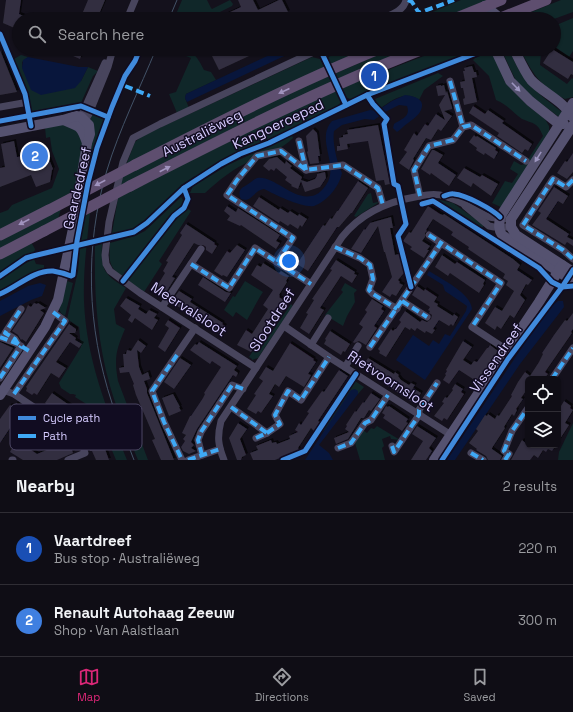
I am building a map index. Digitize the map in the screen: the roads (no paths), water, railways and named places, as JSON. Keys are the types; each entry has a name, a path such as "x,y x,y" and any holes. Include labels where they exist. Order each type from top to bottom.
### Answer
{"main road":[{"path":"471,12 501,0"},
{"path":"517,12 546,0"},
{"name":"Australiëweg","path":"0,235 252,106 319,74 362,56"},
{"name":"Australiëweg","path":"0,254 257,122 327,89 406,56"}],"street":[{"path":"130,12 135,0"},
{"path":"395,12 401,9 406,3 406,0"},
{"path":"485,6 492,12"},
{"path":"485,6 485,12"},
{"path":"0,132 64,120 81,121 108,67 111,56"},
{"name":"Meervalsloot","path":"256,368 162,307 110,271 106,264 105,256 106,238 123,162 133,138 305,56"},
{"path":"498,56 510,81 530,101 559,124 573,123"},
{"path":"518,56 530,79 541,89 571,107"},
{"path":"450,81 463,127"},
{"path":"0,107 23,102"},
{"path":"504,223 573,123 571,107"},
{"path":"504,223 559,124 571,107"},
{"name":"Gaardedreef","path":"0,378 23,347 45,327 58,300 70,245 87,143 90,134 89,125 81,121"},
{"path":"420,196 414,170 429,146 453,140 463,127 472,125 526,161"},
{"path":"299,141 306,170"},
{"path":"277,262 293,238 227,195 237,180 257,156 280,150 306,170 343,164 378,188 383,205"},
{"path":"573,180 566,187 553,179 523,224 563,250 573,259"},
{"name":"Slootdreef","path":"224,460 220,449 218,436 221,421 244,389 245,384 335,247 352,225 383,205 430,194 444,196 462,204 489,226 504,223"},
{"path":"504,223 516,235 560,268 573,280"},
{"path":"429,235 501,283 472,327 507,350"},
{"path":"370,347 441,243"},
{"path":"335,247 360,258 370,265 373,279 369,290 397,309"},
{"path":"191,264 229,288 255,248 311,284"},
{"path":"162,307 201,249"},
{"path":"560,268 573,272"},
{"name":"Vissendreef","path":"434,460 560,268"},
{"path":"402,301 427,317"},
{"path":"21,309 4,333 15,339 23,347"},
{"path":"14,394 64,320 53,312"},
{"path":"311,345 328,318"},
{"name":"Rietvoornsloot","path":"284,326 329,357 451,435"},
{"path":"182,460 164,422 152,391 195,328"},
{"path":"0,338 23,347"},
{"path":"345,367 358,346"},
{"name":"Gaardedreef","path":"2,392 23,347"},
{"path":"554,376 573,348"},
{"path":"256,438 267,433 280,424 275,416 288,391 301,400 329,357"},
{"path":"392,446 394,452 437,383"},
{"path":"202,455 198,440 199,436 232,385 244,389"},
{"path":"2,392 14,394 29,404"},
{"path":"338,448 351,443 365,423 371,420 388,395"},
{"path":"231,407 267,433"},
{"path":"505,460 509,454 504,451 512,431 525,412"},
{"path":"188,460 220,449"},
{"path":"472,453 483,460"},
{"path":"68,460 86,456"}],"water":[{"path":"267,56 284,56 187,102 185,98 186,94"},
{"path":"28,57 79,67 88,67 81,81 75,88 41,95 31,90 22,68 23,60"},
{"path":"405,95 418,99 421,101 422,106 418,115 397,132 393,128 394,124 408,113 407,106 399,105 383,113 380,109"},
{"path":"370,110 377,111 381,115 374,120 365,119 342,125 334,131 335,152 342,173 336,187 323,201 314,206 303,205 264,189 248,199 241,199 239,193 240,190 257,178 264,178 300,195 307,196 318,193 326,185 330,177 330,161 326,144 327,128 332,121"},
{"path":"429,271 448,282 467,297 472,309 425,380 396,360 413,335 429,346 433,340 439,344 445,334 450,336 466,311 467,306 445,291 443,285 427,275"},
{"path":"40,283 46,285 42,296 0,316 0,301 28,286"},
{"path":"558,301 563,301 564,307 520,364 455,460 447,460 529,337 552,306"},
{"path":"355,389 358,391 358,394 319,445 329,453 333,460 305,460 351,390"}],"tram line":[{"path":"172,12 177,0"},
{"path":"112,404 97,345 93,316 92,258 95,228 100,199 112,155 153,56"},
{"path":"130,450 134,460"}],"place":[{"name":"Vaartdreef","path":"374,76"},
{"name":"Renault Autohaag Zeeuw","path":"35,156"}]}
